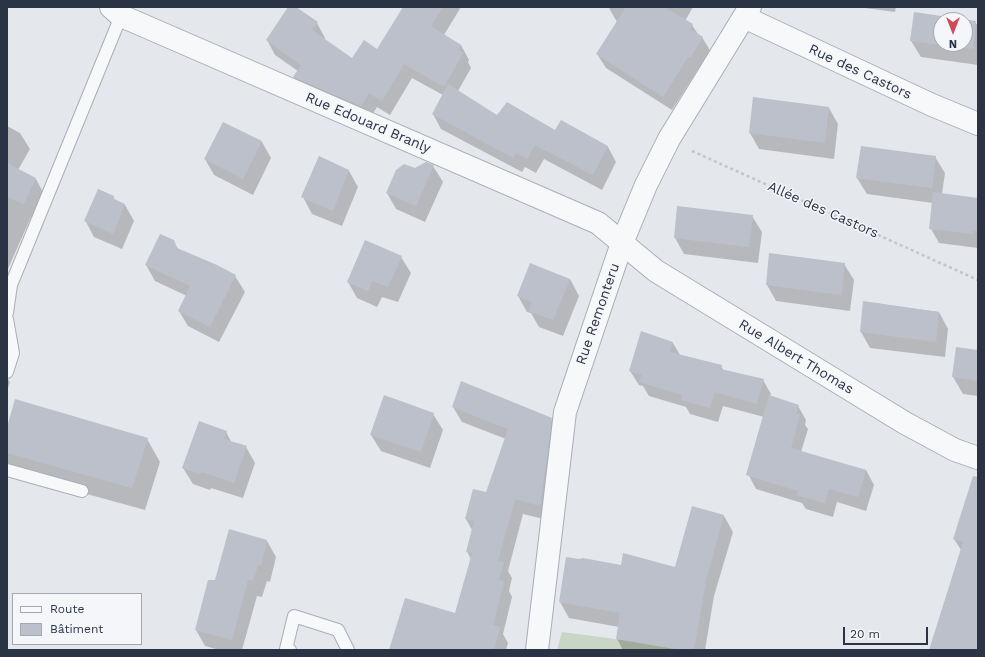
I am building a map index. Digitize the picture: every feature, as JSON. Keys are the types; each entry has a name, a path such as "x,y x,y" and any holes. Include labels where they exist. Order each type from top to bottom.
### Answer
{"street":[{"name":"Rue Edouard Branly","path":"116,11 598,223 622,243"},
{"name":"Rue Remonteru","path":"537,650 565,412 622,243 646,185 669,139 747,12"},
{"name":"Rue des Castors","path":"747,12 932,106 978,124"},
{"name":"Rue Albert Thomas","path":"622,243 656,272 898,419 955,450 978,458"}],"lane":[{"path":"7,313 11,285 116,11"},
{"path":"7,319 12,353 7,372"},
{"path":"7,470 82,491"},
{"path":"290,650 286,649 294,616 338,630 348,650"}],"path":[{"name":"Allée des Castors","path":"669,139 978,280"}],"green space":[{"path":"562,632 623,640 681,650 557,650"}],"building":[{"path":"288,7 296,7 318,22 312,30 352,58 364,40 377,49 403,7 443,7 431,26 461,45 458,50 463,53 444,87 404,64 382,101 369,93 361,106 293,77 301,65 266,40"},
{"path":"626,7 664,7 693,24 690,29 703,37 690,58 688,57 663,97 596,54"},
{"path":"914,12 933,15 933,44 910,41"},
{"path":"973,21 976,21 973,49"},
{"path":"448,84 497,115 507,102 555,130 561,120 608,146 593,175 535,145 527,159 516,153 513,158 432,114"},
{"path":"753,97 829,107 825,143 749,133"},
{"path":"223,122 262,141 243,179 204,159"},
{"path":"861,146 936,156 932,188 856,178"},
{"path":"319,156 349,170 333,211 301,197"},
{"path":"426,162 434,165 416,206 386,193 396,170 404,164 415,168"},
{"path":"7,163 36,178 24,204 7,197"},
{"path":"98,189 114,196 114,199 125,204 113,234 84,221"},
{"path":"933,192 978,198 978,231 973,230 973,234 929,229"},
{"path":"677,206 753,215 749,247 674,238"},
{"path":"160,234 174,240 177,248 236,275 210,327 178,311 190,286 145,265"},
{"path":"365,240 402,256 388,287 373,281 368,291 347,282"},
{"path":"769,253 845,263 841,295 766,285"},
{"path":"530,263 570,279 553,320 528,311 532,302 517,296"},
{"path":"863,301 939,312 936,342 860,332"},
{"path":"641,331 673,342 670,352 722,365 721,369 764,379 757,404 715,392 710,408 681,400 682,395 639,382 642,375 629,371"},
{"path":"956,347 978,350 978,381 952,377"},
{"path":"461,381 552,418 540,506 515,499 498,561 504,562 499,580 504,581 493,625 500,627 494,650 389,650 405,598 455,613 472,553 466,552 474,521 465,519 473,489 486,492 508,429 452,407"},
{"path":"384,395 434,413 421,452 370,435"},
{"path":"769,395 799,405 796,414 800,414 791,448 866,470 858,497 829,489 825,503 796,495 798,491 746,475"},
{"path":"15,399 148,438 132,488 7,453 7,427"},
{"path":"199,421 227,431 224,439 247,446 234,483 202,472 200,474 182,468"},
{"path":"973,476 978,477 978,650 929,650 963,542 953,539"},
{"path":"692,506 724,515 706,580 694,650 681,650 616,639 620,613 559,602 566,557 579,559 583,558 621,565 623,553 675,567"},
{"path":"229,529 267,540 261,566 258,565 253,581 248,580 232,640 195,630 208,580 215,580"}]}
